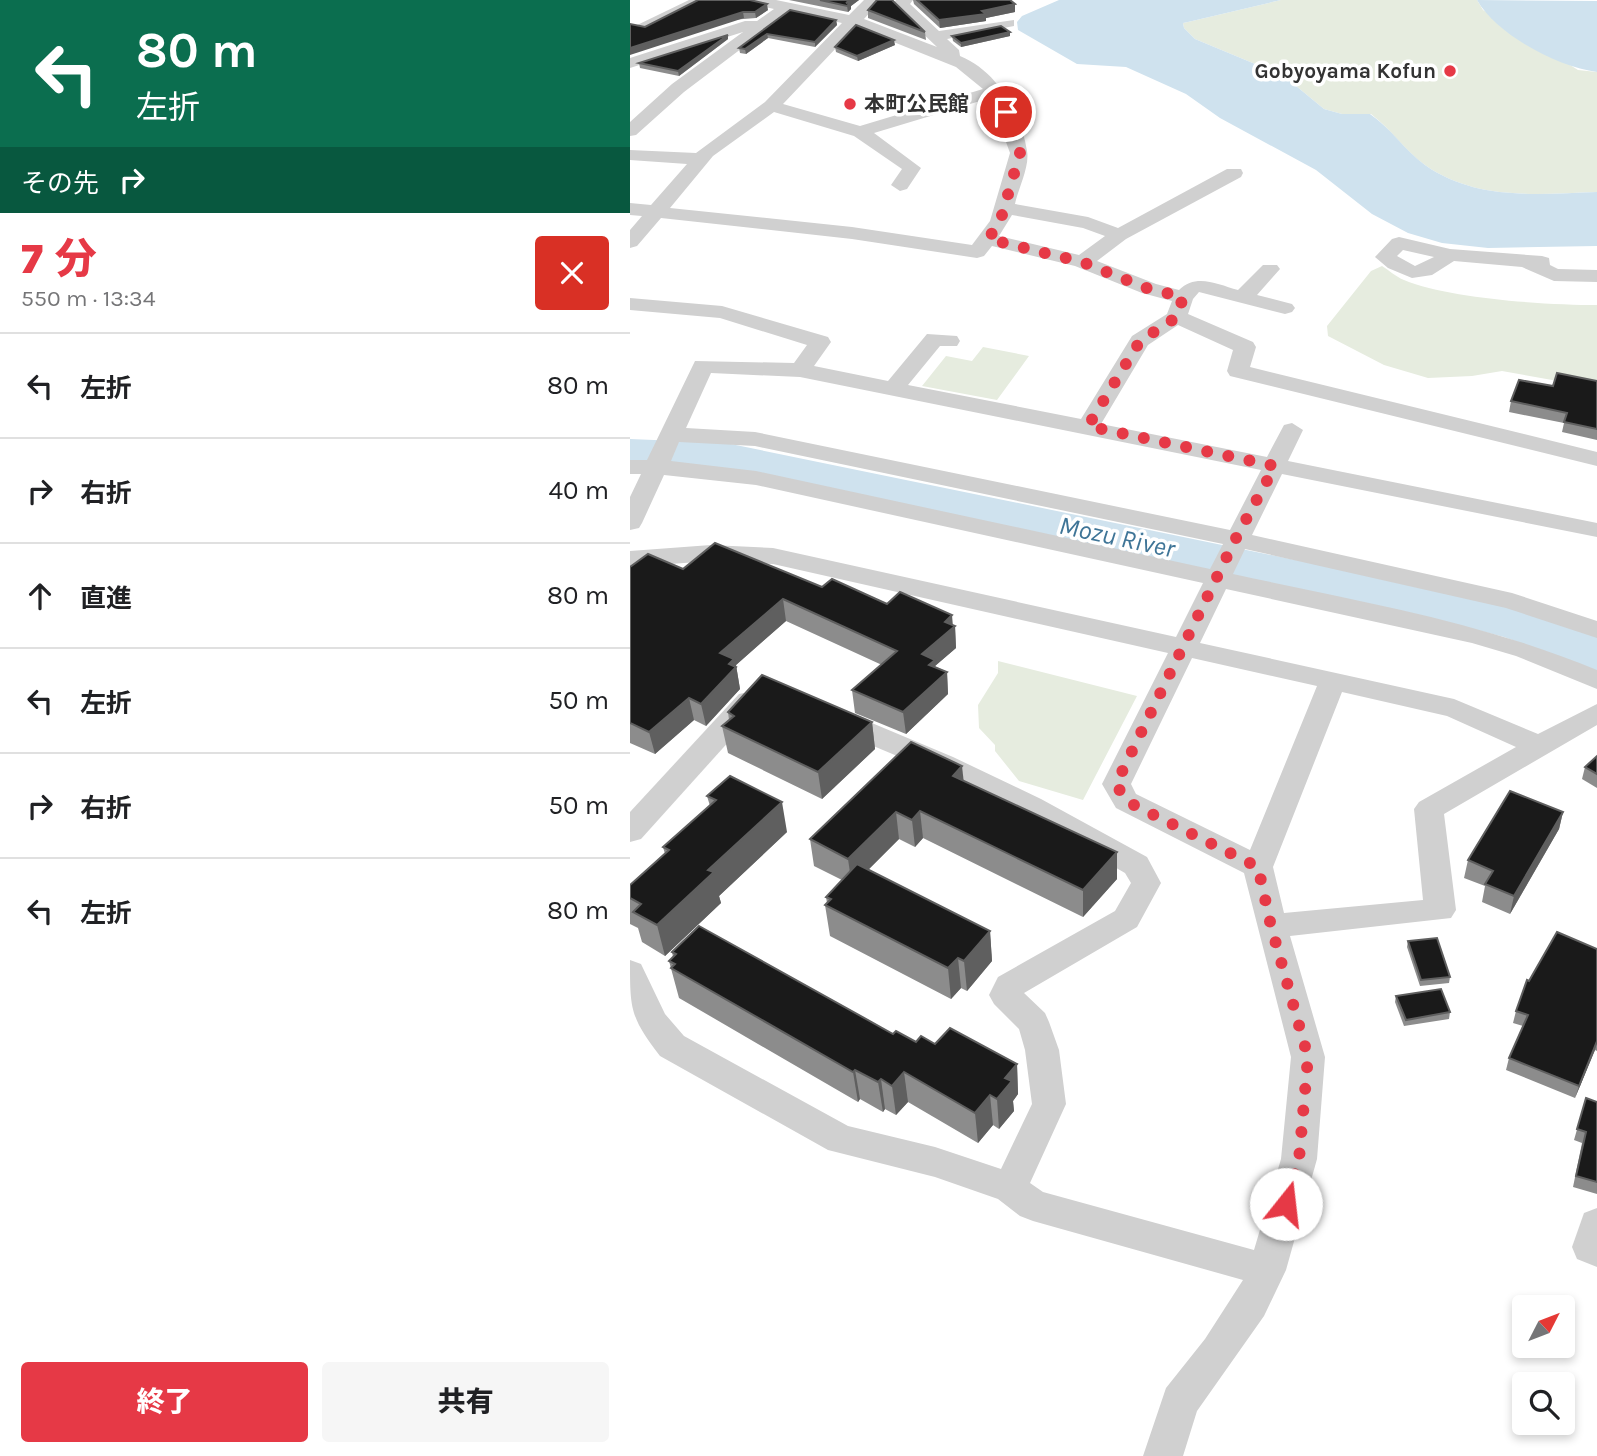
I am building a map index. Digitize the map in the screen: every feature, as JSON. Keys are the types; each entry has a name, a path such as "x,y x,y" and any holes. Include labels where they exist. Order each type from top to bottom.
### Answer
{"street":[{"path":"639,28 702,0"},
{"path":"753,0 794,5 854,21 962,63"},
{"path":"630,242 701,159 771,106 873,0"},
{"path":"905,0 901,4 994,91 1006,112 1020,153 1005,208 983,245"},
{"path":"630,131 678,88 765,21 794,5"},
{"path":"630,63 765,21"},
{"path":"934,37 1008,23"},
{"path":"860,132 994,91"},
{"path":"771,106 860,132 912,169 900,185"},
{"path":"630,155 701,159"},
{"path":"1082,262 1119,234 1234,173"},
{"path":"1005,208 1088,223 1119,234"},
{"path":"630,209 983,245 1082,262 1149,289 1245,347 1238,370 1436,422 1597,459"},
{"path":"1450,256 1534,261 1553,275 1597,276"},
{"path":"1243,297 1270,269"},
{"path":"1088,426 1140,341 1180,307 1195,285 1285,308"},
{"path":"630,304 722,312 820,342 800,370"},
{"path":"894,388 935,339 949,341"},
{"path":"630,523 656,453 703,366 800,370 1597,530"},
{"path":"1258,867 1126,801 1116,784 1292,430"},
{"path":"656,453 755,439 1226,559 1525,650 1597,680"},
{"path":"656,453 756,478 1226,559 1512,601 1597,630"},
{"path":"630,559 712,553 773,556 1454,708 1538,746"},
{"path":"1163,1456 1180,1401 1219,1352 1251,1304 1268,1270 1299,1159 1308,1057 1271,926 1258,867 1333,681"},
{"path":"630,831 762,686 775,692"},
{"path":"813,709 909,752 943,764 1031,806 1136,864 1146,883 1126,919 1010,986 1005,995 1033,1022 1046,1072 1049,1104 1010,1188"},
{"path":"1271,926 1440,910 1429,809 1597,713"},
{"path":"630,973 652,1022 673,1046 840,1139 935,1163 1010,1188 1033,1205 1268,1270"},
{"path":"1597,1224 1590,1247 1597,1250"}],"shaded area":[{"path":"1281,0 1477,0 1483,10 1578,70 1597,72 1597,192 1508,193 1465,185 1425,165 1371,114 1342,114 1324,109 1284,76 1195,39 1184,28 1183,23"},
{"path":"1382,266 1404,280 1447,292 1526,302 1597,305 1597,388 1502,371 1472,376 1428,378 1384,365 1328,336 1327,326 1371,271"},
{"path":"983,347 1029,356 997,400 922,386 946,356 972,361"},
{"path":"998,661 1137,696 1083,800 1019,781 995,751 995,745 979,728 978,705 998,673"}],"water":[{"path":"1059,0 1281,0 1183,23 1184,28 1195,39 1284,76 1324,109 1342,114 1370,114 1425,165 1465,185 1508,193 1597,192 1597,246 1488,248 1442,243 1408,233 1372,214 1316,170 1220,118 1186,94 1126,67 1077,64 1018,30 1017,22 1022,16"},
{"path":"1477,0 1597,1 1597,72 1565,64 1513,37 1486,13"}],"building":[{"path":"698,0 750,0 767,4 755,12 743,12 630,48 630,24 645,27"},
{"path":"820,0 850,0 846,3 851,2 847,6"},
{"path":"877,0 892,0 925,32 868,10"},
{"path":"917,0 1010,0 1015,4 982,11 986,14 939,20"},
{"path":"790,10 836,20 815,42 767,34 745,49 739,48"},
{"path":"856,25 894,40 857,56 835,47"},
{"path":"1001,26 1010,32 961,43 952,36"},
{"path":"728,35 678,71 639,63"},
{"path":"1557,373 1597,381 1597,429 1564,422 1567,413 1511,401 1519,380 1553,386"},
{"path":"715,543 822,587 832,579 887,604 900,592 952,615 945,622 955,626 922,654 935,660 929,665 947,672 903,712 852,690 897,651 783,599 720,653 734,659 729,664 736,667 701,704 689,698 649,732 630,723 630,567 648,554 683,569"},
{"path":"762,675 872,722 818,772 722,726 734,716 728,712"},
{"path":"911,742 962,766 953,776 1117,852 1083,890 920,811 912,820 896,812 848,859 810,839"},
{"path":"1597,756 1597,774 1585,767"},
{"path":"730,776 782,802 708,870 714,872 657,925 633,912 641,904 630,898 630,885 669,850 663,847 716,800 707,796"},
{"path":"1510,791 1563,812 1514,896 1485,884 1493,871 1468,860"},
{"path":"857,864 990,931 964,961 958,958 948,968 825,905 831,899 826,897"},
{"path":"699,926 893,1034 896,1031 916,1042 921,1036 935,1044 950,1028 1017,1064 1005,1078 1012,1081 997,1099 990,1095 975,1113 904,1072 892,1086 881,1079 878,1082 855,1070 853,1072 671,968 675,964 669,961 676,954 672,952"},
{"path":"1557,932 1597,949 1597,1041 1579,1086 1509,1058 1528,1015 1516,1011 1527,980 1529,981"},
{"path":"1437,938 1450,977 1421,980 1408,941"},
{"path":"1441,989 1450,1012 1406,1020 1396,996"},
{"path":"1586,1098 1597,1102 1597,1182 1576,1176 1586,1132 1577,1129"}],"waterway":[{"name":"Mozu River","path":"630,452 726,456 1446,606 1521,626 1597,655"}],"place":[{"name":"Gobyoyama Kofun","path":"1450,71"},
{"name":"本町公民館","path":"850,104"}],"route":[{"path":"1006,112 1020,153 1000,222 988,239 1082,262 1149,289 1183,297 1177,317 1140,341 1088,426 1275,466 1235,540 1185,649 1116,784 1126,801 1258,867 1271,926 1308,1057 1299,1159 1286,1204"}]}
